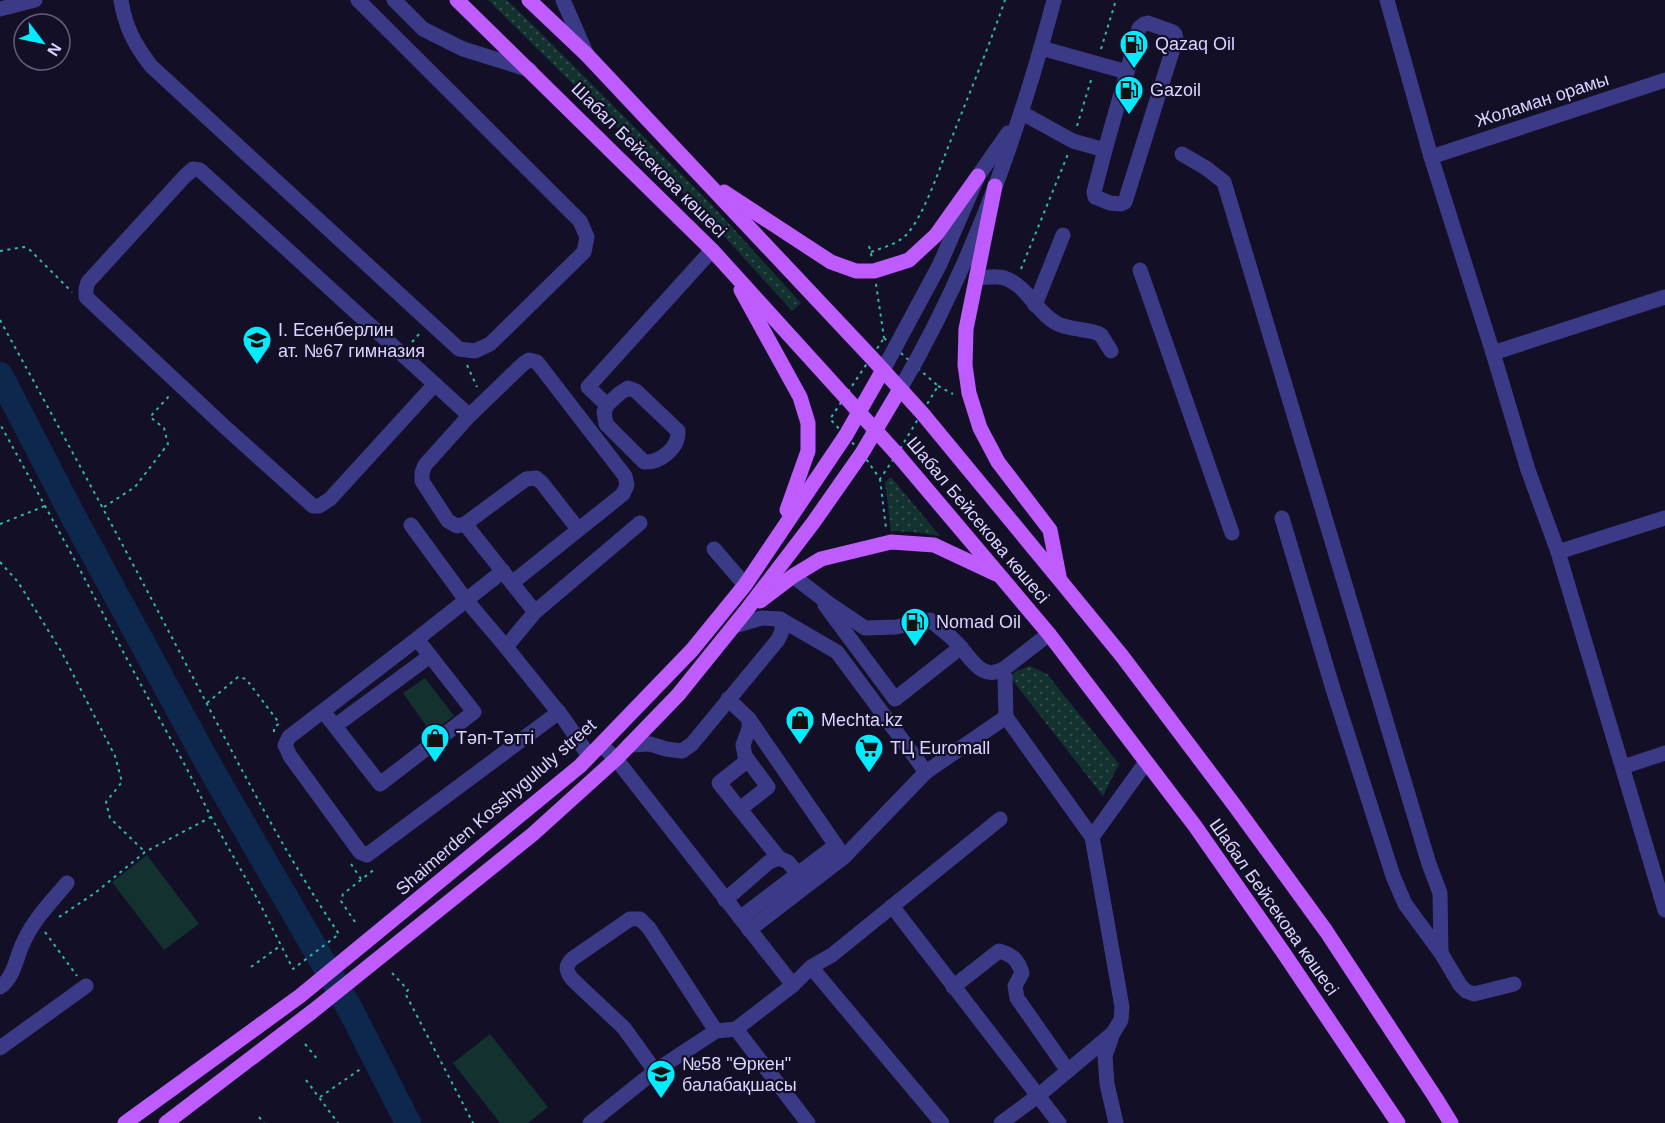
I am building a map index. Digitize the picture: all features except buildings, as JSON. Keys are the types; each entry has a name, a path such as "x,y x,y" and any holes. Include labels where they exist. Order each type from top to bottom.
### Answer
{"main road":[{"name":"Шабал Бейсекова көшесі","path":"457,0 728,266 897,454 1049,634 1195,826 1276,942 1392,1121"},
{"name":"Шабал Бейсекова көшесі","path":"529,0 587,55 883,370 922,413 1059,579 1122,656 1326,931 1451,1123"},
{"path":"702,177 831,262 856,271 874,271 909,260 936,235 978,176"},
{"path":"995,186 966,329 965,365 969,393 980,428 998,462 1050,530 1059,579"},
{"path":"728,266 800,397 808,423 808,452 779,531"},
{"name":"Shaimerden Kosshygululy street","path":"125,1123 300,996 590,756 692,650 745,585 779,531 846,435 883,370"},
{"name":"Shaimerden Kosshygululy street","path":"166,1123 313,1011 533,834 616,759 678,695 745,612 813,523 862,453 900,389"},
{"path":"745,612 793,576 821,559 888,542 934,545 1001,577"}],"street":[{"path":"0,9 35,0"},
{"path":"121,0 123,16 135,45 151,66 459,349 475,351 490,344 584,252 587,237 580,220 358,0"},
{"path":"394,0 423,29 463,49 530,70"},
{"path":"563,0 587,55"},
{"name":"Shaimerden Kosshygululy street","path":"900,389 959,273 995,186 1022,113 1054,0"},
{"path":"1387,0 1431,157 1528,470 1558,552 1665,910"},
{"path":"1148,23 1173,32 1176,39 1125,202 1121,204 1110,203 1095,197 1094,192 1105,150 1139,28 1148,23"},
{"path":"1041,48 1127,72"},
{"name":"Жоламан орамы","path":"1431,157 1665,80"},
{"path":"1022,113 1073,141 1105,150"},
{"name":"Shaimerden Kosshygululy street","path":"883,370 940,264 978,176 1022,113"},
{"path":"1182,154 1224,182 1425,853 1440,893 1442,953"},
{"path":"435,384 330,499 319,506 313,506 225,428 87,297 86,289 88,282 185,176 193,169 200,170 435,384 469,416"},
{"path":"1035,305 1063,235"},
{"path":"607,405 588,387 712,250"},
{"path":"1140,270 1232,533"},
{"path":"976,278 1002,277 1020,286 1050,319 1059,325 1101,335 1111,351"},
{"path":"1493,352 1665,297"},
{"path":"558,712 367,855 360,852 290,756 285,745 289,737 466,600 507,577 578,529 623,494 627,485 625,476 537,362 529,360 469,416 425,465 422,481 448,521 457,526 465,524 526,479 536,478 578,529"},
{"path":"628,388 636,391 678,431 675,445 659,460 651,463 644,462 606,424 604,412 607,405 628,388"},
{"path":"1282,518 1333,689 1393,876 1405,904 1442,953 1460,985 1466,991 1474,994 1514,984"},
{"path":"1558,552 1665,518"},
{"path":"506,646 535,612 640,523"},
{"path":"465,524 535,612"},
{"path":"411,525 466,600 506,646 590,756"},
{"path":"714,549 745,585"},
{"path":"793,576 865,628 896,627 930,620 961,647 978,669 988,673 998,673 1049,634"},
{"path":"816,594 895,699 961,647"},
{"path":"734,626 762,618 780,619 837,652 926,772"},
{"path":"629,745 650,744 682,752 692,744 782,634 783,626 780,619"},
{"path":"323,711 380,784 474,712 417,639"},
{"path":"335,726 430,656"},
{"path":"1002,670 1005,678 1006,717 1092,837 1122,1007 1121,1020 1113,1033 1105,1056 1107,1084 1116,1123"},
{"path":"728,699 749,719 840,851"},
{"path":"744,924 840,851 926,772 1006,717"},
{"path":"740,809 768,787 745,756 743,745 749,729 749,719"},
{"path":"601,745 616,759 793,985"},
{"path":"1623,767 1665,753"},
{"path":"748,760 719,783 779,858 788,862 802,880"},
{"path":"1092,837 1146,762"},
{"path":"590,1123 655,1071 716,1031 736,1029 793,985 811,967 832,955 1000,819"},
{"path":"725,900 769,862 779,858"},
{"path":"0,987 6,983 13,970 24,940 67,883"},
{"path":"892,906 1059,1123"},
{"path":"655,1071 624,1028 567,973 572,959 630,919 640,919 650,928 716,1031"},
{"path":"953,987 999,951 1009,954 1018,961 1023,973 1015,986 1017,998 1068,1071"},
{"path":"811,967 942,1123"},
{"path":"0,1048 86,987"},
{"path":"736,1029 808,1123"},
{"path":"1001,1123 1039,1095 1113,1033"}],"path":[{"path":"871,252 900,241 909,232 918,216 938,173 1005,0"},
{"path":"869,246 884,338"},
{"path":"0,251 24,248 30,250 74,294"},
{"path":"0,320 104,507 310,891 339,935 293,969 258,900 211,817 188,769 0,424"},
{"path":"402,354 430,323"},
{"path":"459,349 484,401"},
{"path":"846,435 830,419 871,357"},
{"path":"880,479 938,386 914,365"},
{"path":"104,507 135,487 168,444 164,428 150,417 170,395"},
{"path":"862,453 880,479 888,542"},
{"path":"0,524 45,506"},
{"path":"0,562 18,582 61,651 115,756 122,782 106,802 110,818 146,852"},
{"path":"207,702 238,677 246,679 279,724 285,722"},
{"path":"52,922 146,852 211,817"},
{"path":"43,929 86,987"},
{"path":"250,967 281,946"},
{"path":"392,973 408,990 405,993 473,1123"},
{"path":"305,1044 318,1060"},
{"path":"319,1098 362,1068"},
{"path":"306,1080 338,1123"},
{"path":"259,1117 264,1123"}],"green space":[{"path":"488,0 507,0 533,25 711,204 801,303 792,311 702,212"},
{"path":"891,477 940,536 891,531 885,482"},
{"path":"1030,666 1047,674 1119,764 1103,796 1010,677 1016,671"},
{"path":"425,678 454,716 431,733 403,693"},
{"path":"147,855 199,924 164,950 112,882"},
{"path":"490,1034 548,1107 528,1123 500,1123 453,1063"}],"waterway":[{"path":"0,375 74,518 211,769 350,1009 408,1123"}],"place":[{"name":"Qazaq Oil","path":"1134,70"},
{"name":"Gazoil","path":"1129,116"},
{"name":"І. Есенберлин ат. №67 гимназия","path":"257,366"},
{"name":"Nomad Oil","path":"915,648"},
{"name":"Mechta.kz","path":"800,746"},
{"name":"Тәп-Тәтті","path":"435,764"},
{"name":"ТЦ Euromall","path":"869,774"},
{"name":"№58 \"Өркен\" балабақшасы","path":"661,1100"}]}
